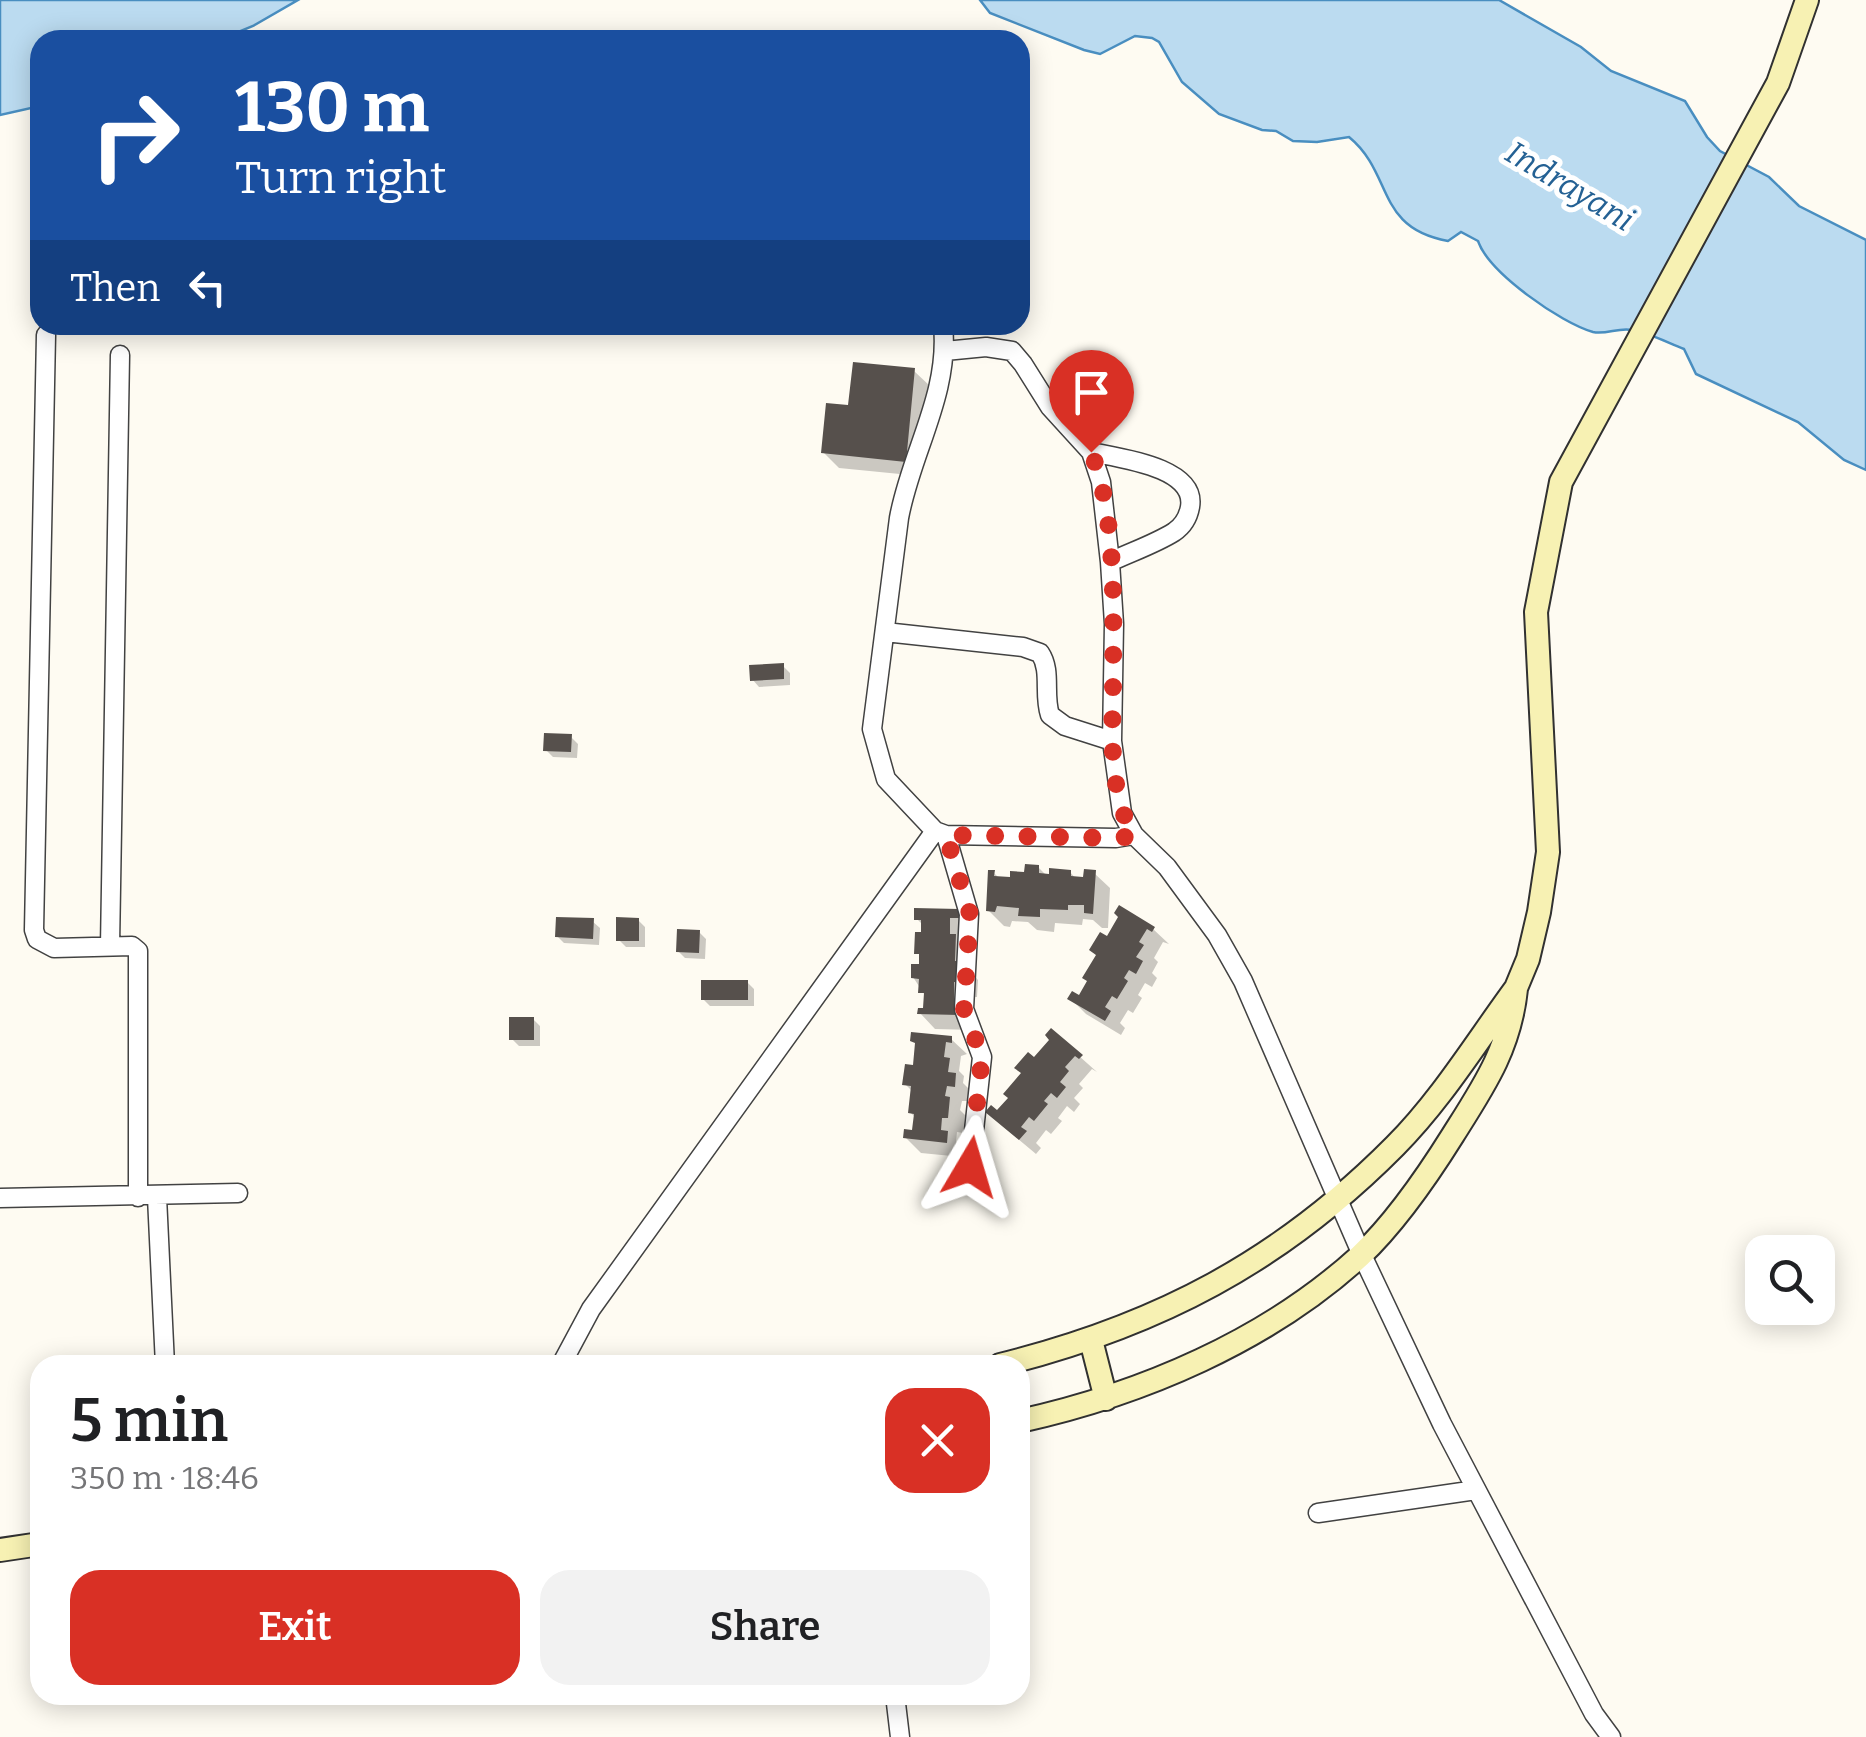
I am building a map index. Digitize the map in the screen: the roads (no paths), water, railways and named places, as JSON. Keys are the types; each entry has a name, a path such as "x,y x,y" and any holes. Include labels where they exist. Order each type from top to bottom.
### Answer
{"street":[{"path":"1030,1419 1141,1388 1210,1357 1268,1323 1362,1254 1427,1175 1479,1095 1505,1046 1516,988 1536,928 1548,852 1536,612 1561,482 1778,84 1807,0"},
{"path":"46,335 34,930 37,940 45,946 132,946 138,950 148,1197 164,1355"},
{"path":"944,335 945,352 937,398 904,491 872,729 886,780 941,833 970,914 964,1009 982,1057 970,1167"},
{"path":"945,352 986,348 1012,352 1050,407 1091,452 1101,482 1110,562 1114,624 1112,741 1122,813 1134,836 1167,868 1216,935 1243,981 1362,1254 1476,1490 1594,1714 1610,1736"},
{"path":"110,946 120,354"},
{"path":"1091,452 1149,465 1174,476 1188,488 1191,500 1185,522 1174,532 1110,562"},
{"path":"885,632 1040,653 1046,666 1050,715 1065,726 1112,741"},
{"path":"941,833 1134,836"},
{"path":"566,1355 591,1309 941,833"},
{"path":"1030,1357 1091,1340 1174,1307 1266,1253 1337,1199 1407,1134 1516,988"},
{"path":"0,1198 238,1193"},
{"path":"1091,1340 1106,1399"},
{"path":"1318,1513 1476,1490"},
{"path":"0,1550 30,1546"},
{"path":"896,1705 900,1737"}],"water":[{"path":"0,0 298,0 243,30 30,30 30,108 0,115"},
{"name":"Indrayani","path":"980,0 1499,0 1581,47 1611,71 1685,101 1720,151 1769,177 1799,206 1866,240 1866,470 1844,460 1798,422 1696,374 1684,349 1632,330 1598,333 1579,327 1545,308 1511,281 1478,241 1461,232 1448,241 1408,224 1396,212 1373,167 1349,137 1293,141 1276,131 1262,130 1219,114 1182,82 1159,42 1152,38 1135,36 1100,54 990,13"}]}
